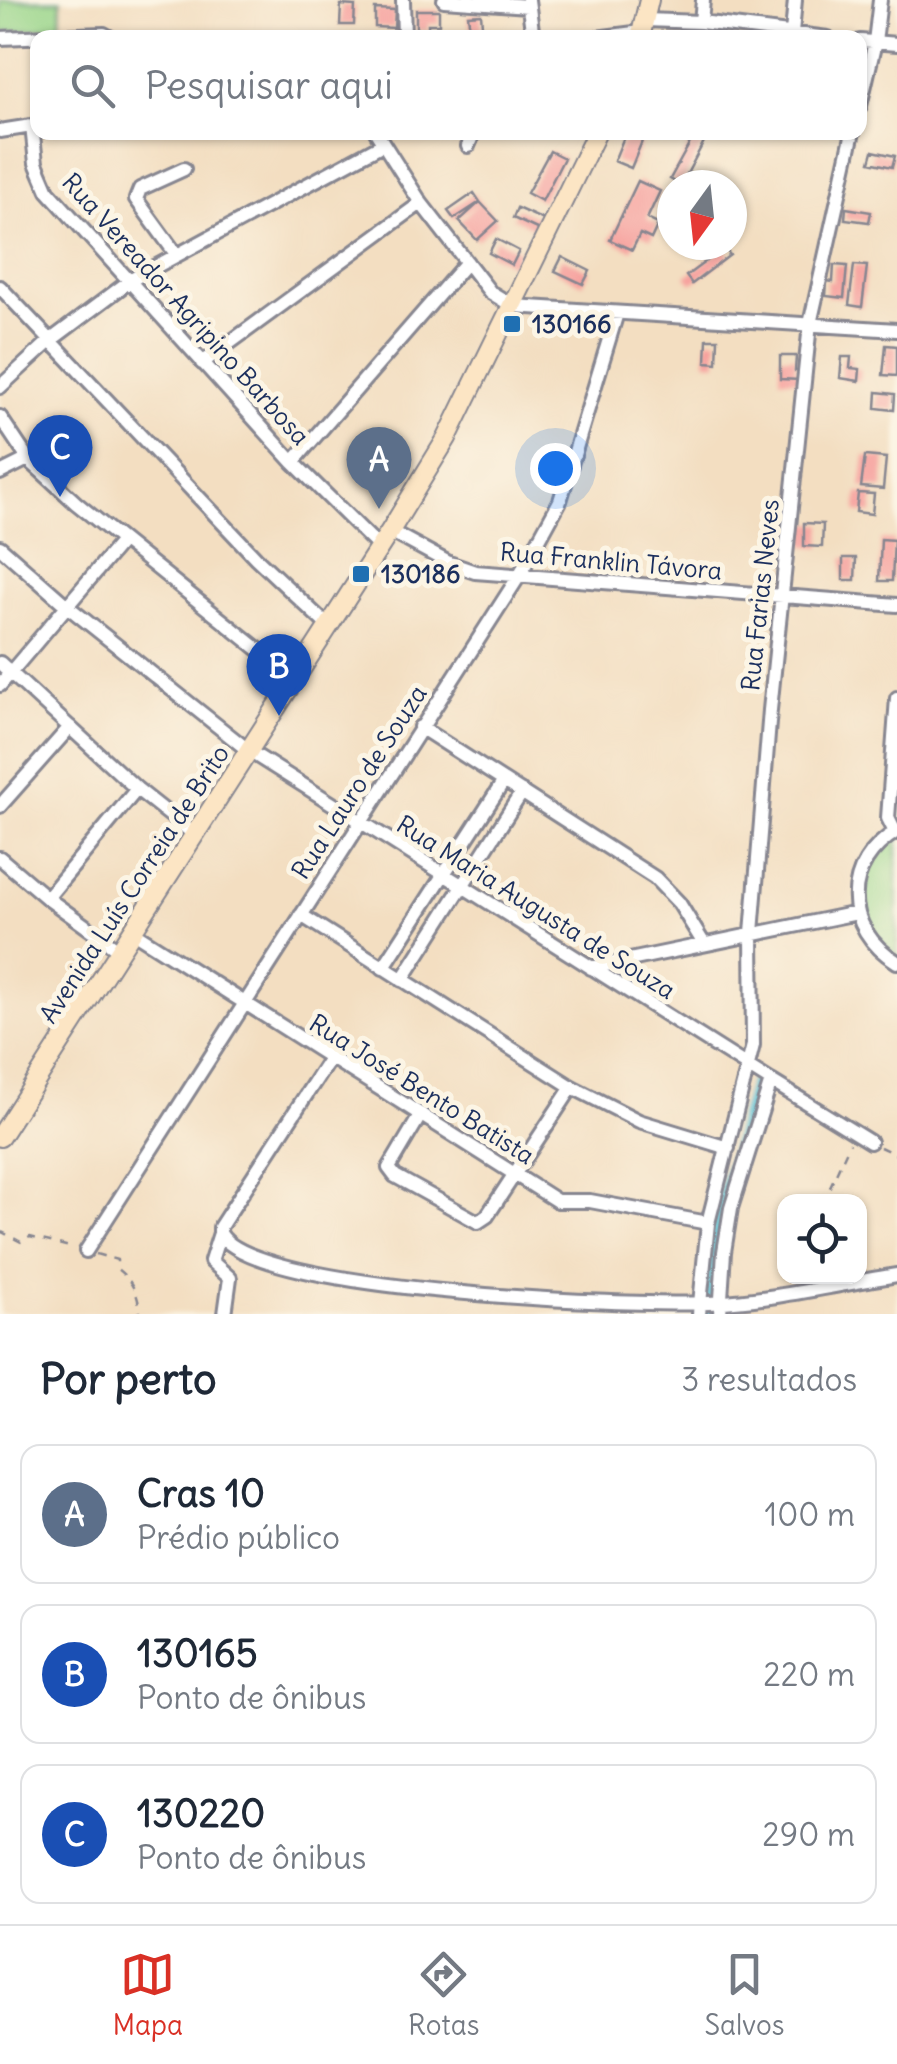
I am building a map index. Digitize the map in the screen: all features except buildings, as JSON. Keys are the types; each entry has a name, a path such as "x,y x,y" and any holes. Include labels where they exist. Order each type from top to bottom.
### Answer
{"main road":[{"path":"643,30 649,0"},
{"name":"Avenida Luís Correia de Brito","path":"0,1137 447,438 594,140"}],"street":[{"path":"403,0 404,30"},
{"path":"444,0 528,3 532,30"},
{"path":"701,22 703,0"},
{"path":"792,30 794,0"},
{"path":"867,76 880,0"},
{"path":"643,30 701,22 767,30"},
{"path":"0,38 30,37"},
{"path":"867,41 897,44"},
{"path":"0,132 30,127"},
{"name":"Rua Vereador Agripino Barbosa","path":"35,140 36,163 48,191 293,462 380,548"},
{"path":"0,387 51,340 131,280 375,140"},
{"path":"379,140 421,203 490,292 513,306 897,330"},
{"name":"Rua Farias Neves","path":"707,1306 708,1223 750,1068 754,1010 752,933 770,710 810,324 851,140"},
{"path":"176,254 136,199 140,189 184,169"},
{"path":"202,362 421,203"},
{"path":"293,462 467,262"},
{"path":"0,287 256,558 327,625"},
{"name":"Rua Lauro de Souza","path":"86,1251 519,576 560,501 617,314"},
{"path":"0,417 28,459 122,541 294,678"},
{"path":"0,473 28,459"},
{"name":"Rua Franklin Távora","path":"390,531 462,568 519,576 897,605"},
{"path":"0,686 6,668 122,541"},
{"name":"Rua Maria Augusta de Souza","path":"0,547 66,606 249,752 750,1068"},
{"path":"6,668 137,789 195,835"},
{"path":"897,698 888,818 896,831 876,846 862,866 856,890 857,913 865,932 897,962"},
{"path":"0,806 70,727"},
{"path":"420,727 655,878 679,903 704,944"},
{"path":"383,968 504,780"},
{"path":"48,898 137,789"},
{"path":"402,980 522,792"},
{"path":"0,858 120,951"},
{"path":"591,968 857,913"},
{"path":"301,915 572,1087 639,1121 728,1148"},
{"name":"Rua José Bento Batista","path":"134,932 557,1201 590,1201 708,1223"},
{"path":"225,1314 229,1275 211,1260 220,1230 330,1058"},
{"path":"750,1068 870,1142"},
{"path":"707,1306 724,1252 731,1208 770,1081"},
{"path":"422,1114 389,1164 395,1176 478,1222 486,1216 572,1087"},
{"path":"220,1230 227,1243 271,1262 338,1279 445,1291 707,1306"},
{"path":"681,1314 707,1306 897,1274"}],"path":[{"path":"826,1194 856,1133"},
{"path":"870,1142 897,1155"},
{"path":"0,1231 21,1242 30,1237 117,1260 116,1269 128,1277 138,1297 140,1314"}],"green space":[{"path":"0,0 61,0 60,26 0,33"},
{"path":"897,831 897,961 857,913 862,866"}],"waterway":[{"path":"707,1314 717,1218 754,1085"}],"place":[{"name":"130166","path":"512,324"},
{"name":"130220","path":"60,497"},
{"name":"Cras 10","path":"379,509"},
{"name":"130186","path":"361,574"},
{"name":"130165","path":"279,716"}]}
